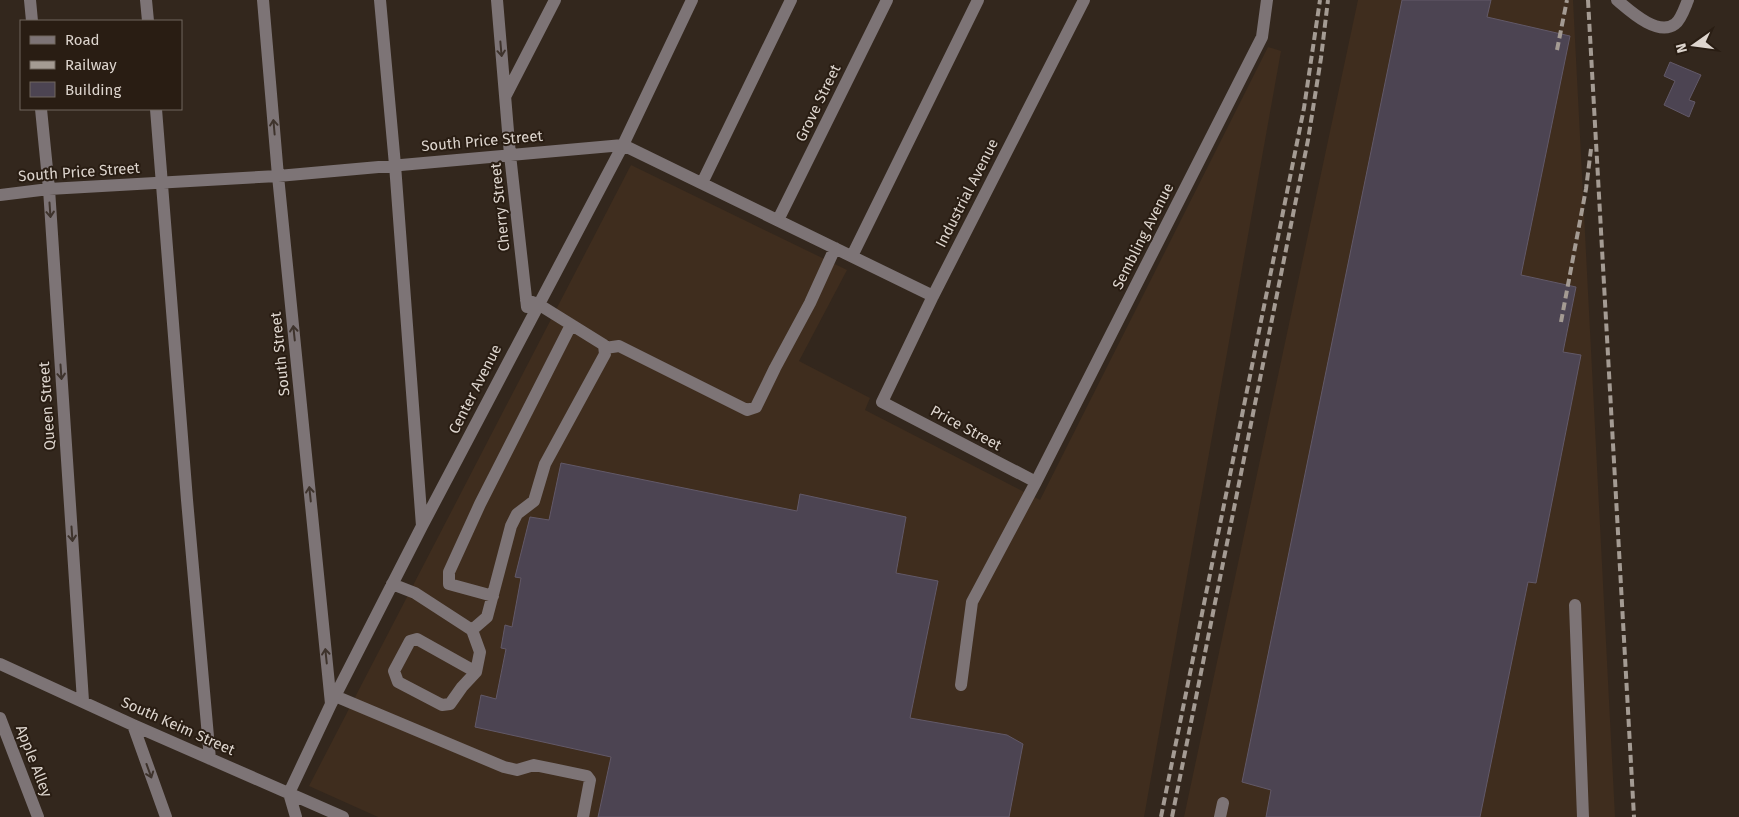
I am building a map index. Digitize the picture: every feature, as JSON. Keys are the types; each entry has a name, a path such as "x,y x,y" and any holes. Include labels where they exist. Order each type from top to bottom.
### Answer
{"street":[{"path":"30,0 32,20"},
{"path":"146,0 148,20"},
{"name":"South Street","path":"263,0 278,176 333,700"},
{"path":"380,0 422,526"},
{"name":"Cherry Street","path":"497,0 510,155 532,302"},
{"path":"506,96 555,0"},
{"name":"Center Avenue","path":"288,793 392,584 529,322 532,302 623,144 692,0"},
{"path":"702,183 791,0"},
{"name":"Grove Street","path":"778,220 887,0"},
{"path":"852,256 978,0"},
{"name":"Industrial Avenue","path":"882,402 933,296 1084,0"},
{"name":"Sembling Avenue","path":"961,685 972,602 1036,482 1262,37 1267,0"},
{"path":"1618,0 1636,16 1655,26 1670,27 1677,24 1688,0"},
{"name":"Queen Street","path":"41,110 49,189 83,701"},
{"path":"156,110 210,759"},
{"path":"623,144 933,296"},
{"name":"South Price Street","path":"0,195 49,189 278,176 623,144"},
{"path":"604,348 619,346 747,410 756,406 810,303 835,248"},
{"path":"472,630 487,617 511,526 516,514 534,501 545,464 605,354 604,346 532,302"},
{"path":"493,596 449,584 449,572 480,504 571,325"},
{"name":"Price Street","path":"882,402 1036,482"},
{"path":"392,584 415,593 472,630 480,652 476,672 450,704 442,705 398,682 394,671 410,641 417,639 476,672"},
{"path":"1576,605 1583,817"},
{"name":"South Keim Street","path":"0,664 133,725 343,817"},
{"path":"333,700 504,767 517,770 534,766 587,776 590,780 582,817"},
{"name":"Apple Alley","path":"0,718 38,817"},
{"path":"133,725 166,817"},
{"path":"288,793 296,817"},
{"path":"1220,817 1223,803"}],"shaded area":[{"path":"1358,0 1573,0 1615,817 1184,817"},
{"path":"1268,47 1281,51 1144,817 378,817 309,786 631,165 847,270 799,361 870,398 865,410 1040,500"}],"building":[{"path":"1402,0 1491,0 1487,17 1570,36 1521,275 1576,287 1563,352 1581,355 1536,583 1528,582 1480,817 1266,817 1271,790 1242,782"},
{"path":"1670,62 1701,75 1689,100 1695,102 1689,117 1664,105 1675,81 1664,76"},
{"path":"561,463 797,511 800,494 906,517 896,573 938,581 910,718 1007,735 1023,744 1009,817 598,817 611,757 475,727 481,695 496,699 506,649 501,648 505,625 512,627 521,578 515,577 530,517 549,520"}],"railway":[{"path":"1161,817 1304,108 1320,0"},
{"path":"1172,817 1308,140 1328,0"},
{"path":"1557,50 1567,0"},
{"path":"1588,0 1634,817"},
{"path":"1561,322 1586,189 1591,149"}]}
